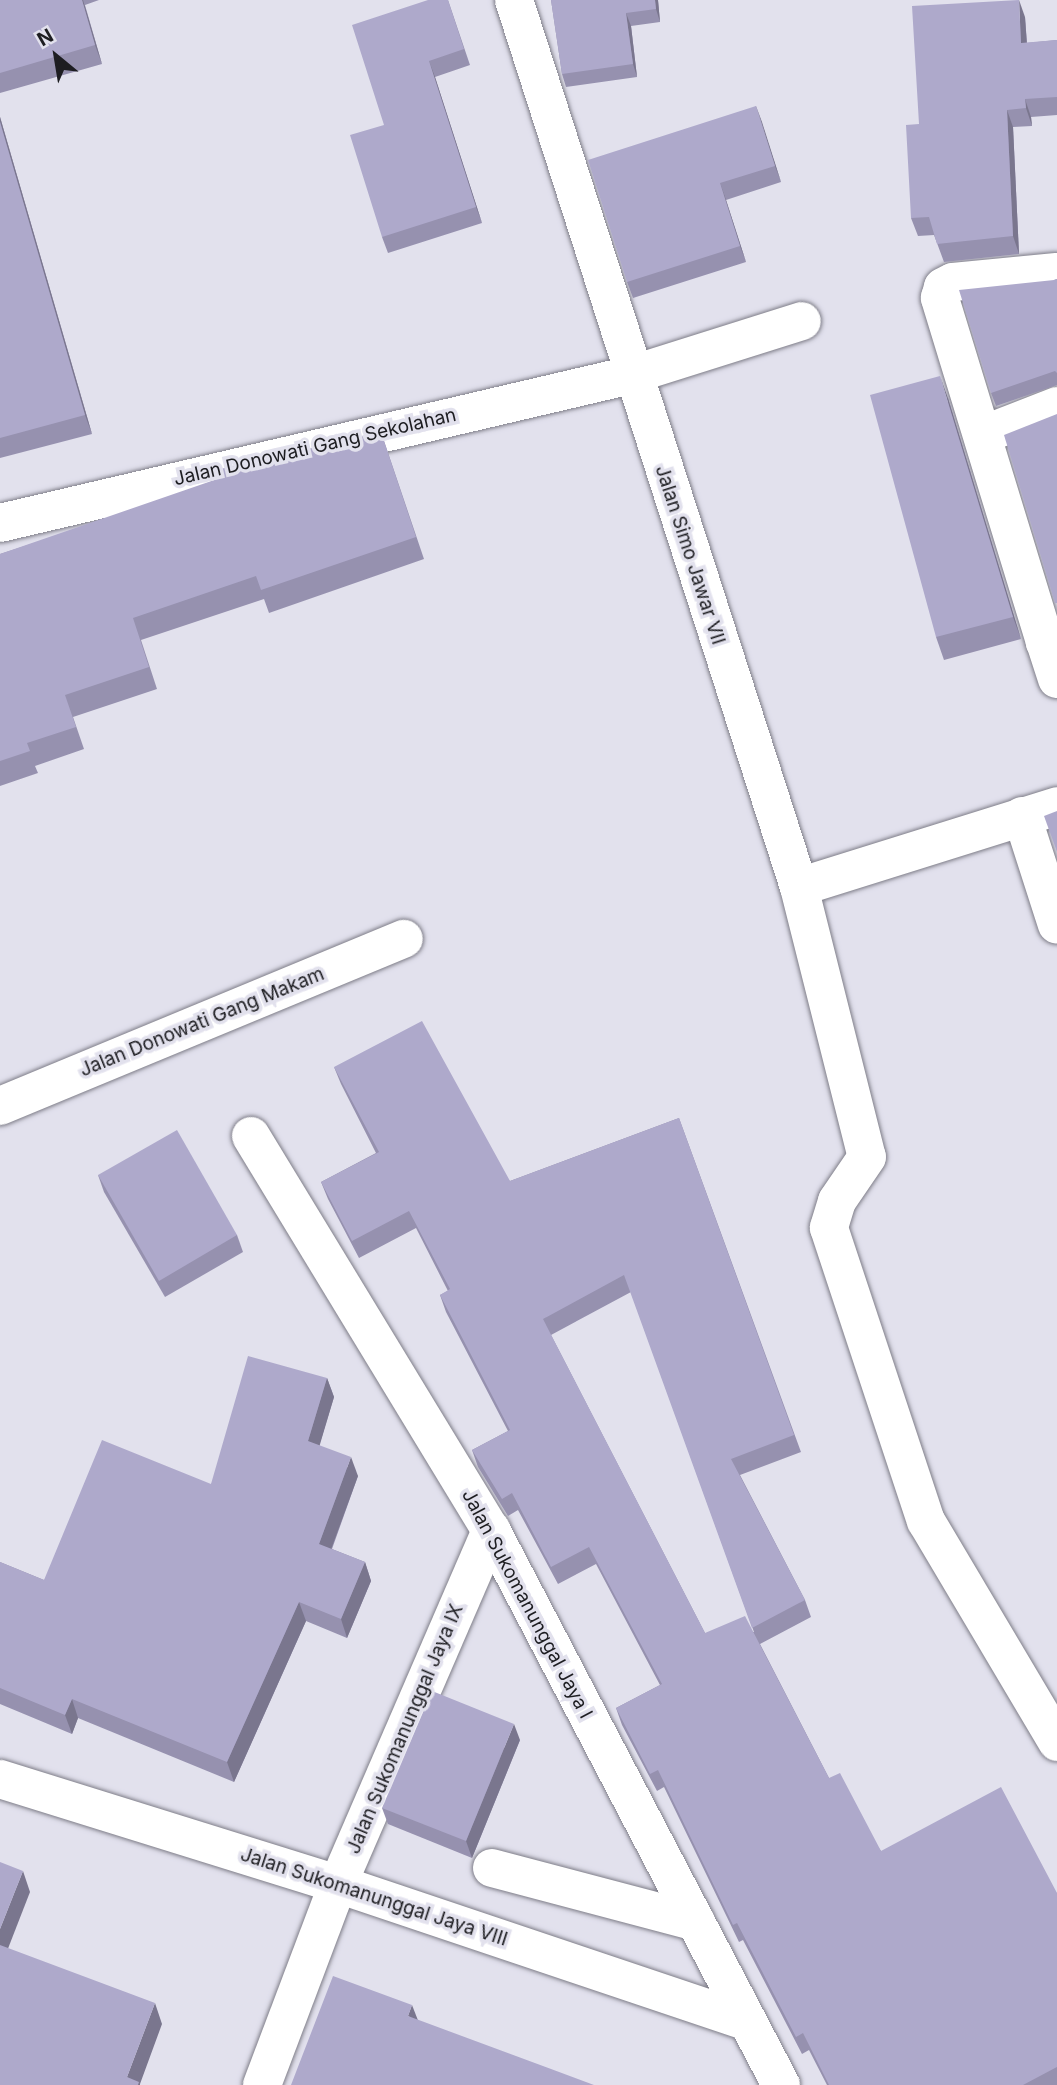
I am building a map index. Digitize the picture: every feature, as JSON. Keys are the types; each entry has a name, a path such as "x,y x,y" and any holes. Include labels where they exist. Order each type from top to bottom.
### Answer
{"street":[{"name":"Jalan Simo Jawar VII","path":"514,0 631,375 799,887 867,1157 836,1201 829,1228 926,1521 1057,1742"},
{"path":"1057,272 943,287 940,298 1051,640 1057,679"},
{"name":"Jalan Donowati Gang Sekolahan","path":"0,523 631,375 802,321"},
{"path":"985,434 1057,406"},
{"path":"799,887 1039,811 1057,925"},
{"name":"Jalan Donowati Gang Makam","path":"0,1106 404,939"},
{"name":"Jalan Sukomanunggal Jaya I","path":"251,1136 491,1530 745,2021 781,2085"},
{"name":"Jalan Sukomanunggal Jaya IX","path":"262,2085 338,1884 491,1530"},
{"name":"Jalan Sukomanunggal Jaya VIII","path":"0,1779 338,1884 745,2021"},
{"path":"492,1868 696,1922"}],"building":[{"path":"0,0 82,0 95,45 0,73"},
{"path":"428,0 448,0 464,49 429,61 476,207 382,237 350,135 384,125 352,25"},
{"path":"551,0 655,0 656,9 626,13 633,64 562,74"},
{"path":"1019,0 1021,43 1057,40 1057,97 1025,99 1026,108 1007,110 1013,236 937,244 929,217 911,218 906,125 919,124 912,6"},
{"path":"756,106 775,166 720,183 740,246 627,282 588,160"},
{"path":"0,122 85,415 0,438"},
{"path":"1057,279 1057,373 1055,371 991,393 959,290"},
{"path":"940,376 1013,617 936,637 870,395"},
{"path":"1057,414 1057,603 1055,603 1004,435"},
{"path":"381,432 416,537 261,590 256,576 133,618 149,667 65,695 76,727 27,743 30,751 0,761 0,554 223,477 220,469"},
{"path":"1057,811 1057,852 1044,816"},
{"path":"422,1021 510,1181 679,1118 794,1435 731,1459 805,1600 752,1628 624,1275 543,1319 705,1633 745,1616 829,1778 840,1773 881,1851 1001,1787 1057,1893 1057,2067 1023,2085 829,2085 803,2033 796,2037 737,1923 733,1925 658,1770 650,1774 616,1708 662,1684 589,1547 551,1567 512,1493 502,1499 472,1450 510,1430 440,1295 450,1289 409,1211 352,1241 321,1182 379,1152 334,1067"},
{"path":"177,1130 237,1235 159,1281 98,1175"},
{"path":"248,1356 327,1378 308,1441 351,1457 319,1544 365,1562 341,1619 299,1602 227,1762 72,1699 65,1715 0,1688 0,1562 44,1580 102,1440 211,1484"},
{"path":"432,1691 514,1724 466,1841 382,1808"},
{"path":"0,1862 23,1871 0,1929"},
{"path":"0,1945 155,2003 127,2077 139,2082 138,2085 0,2085"},
{"path":"333,1976 412,2005 408,2016 594,2085 291,2085"}]}
